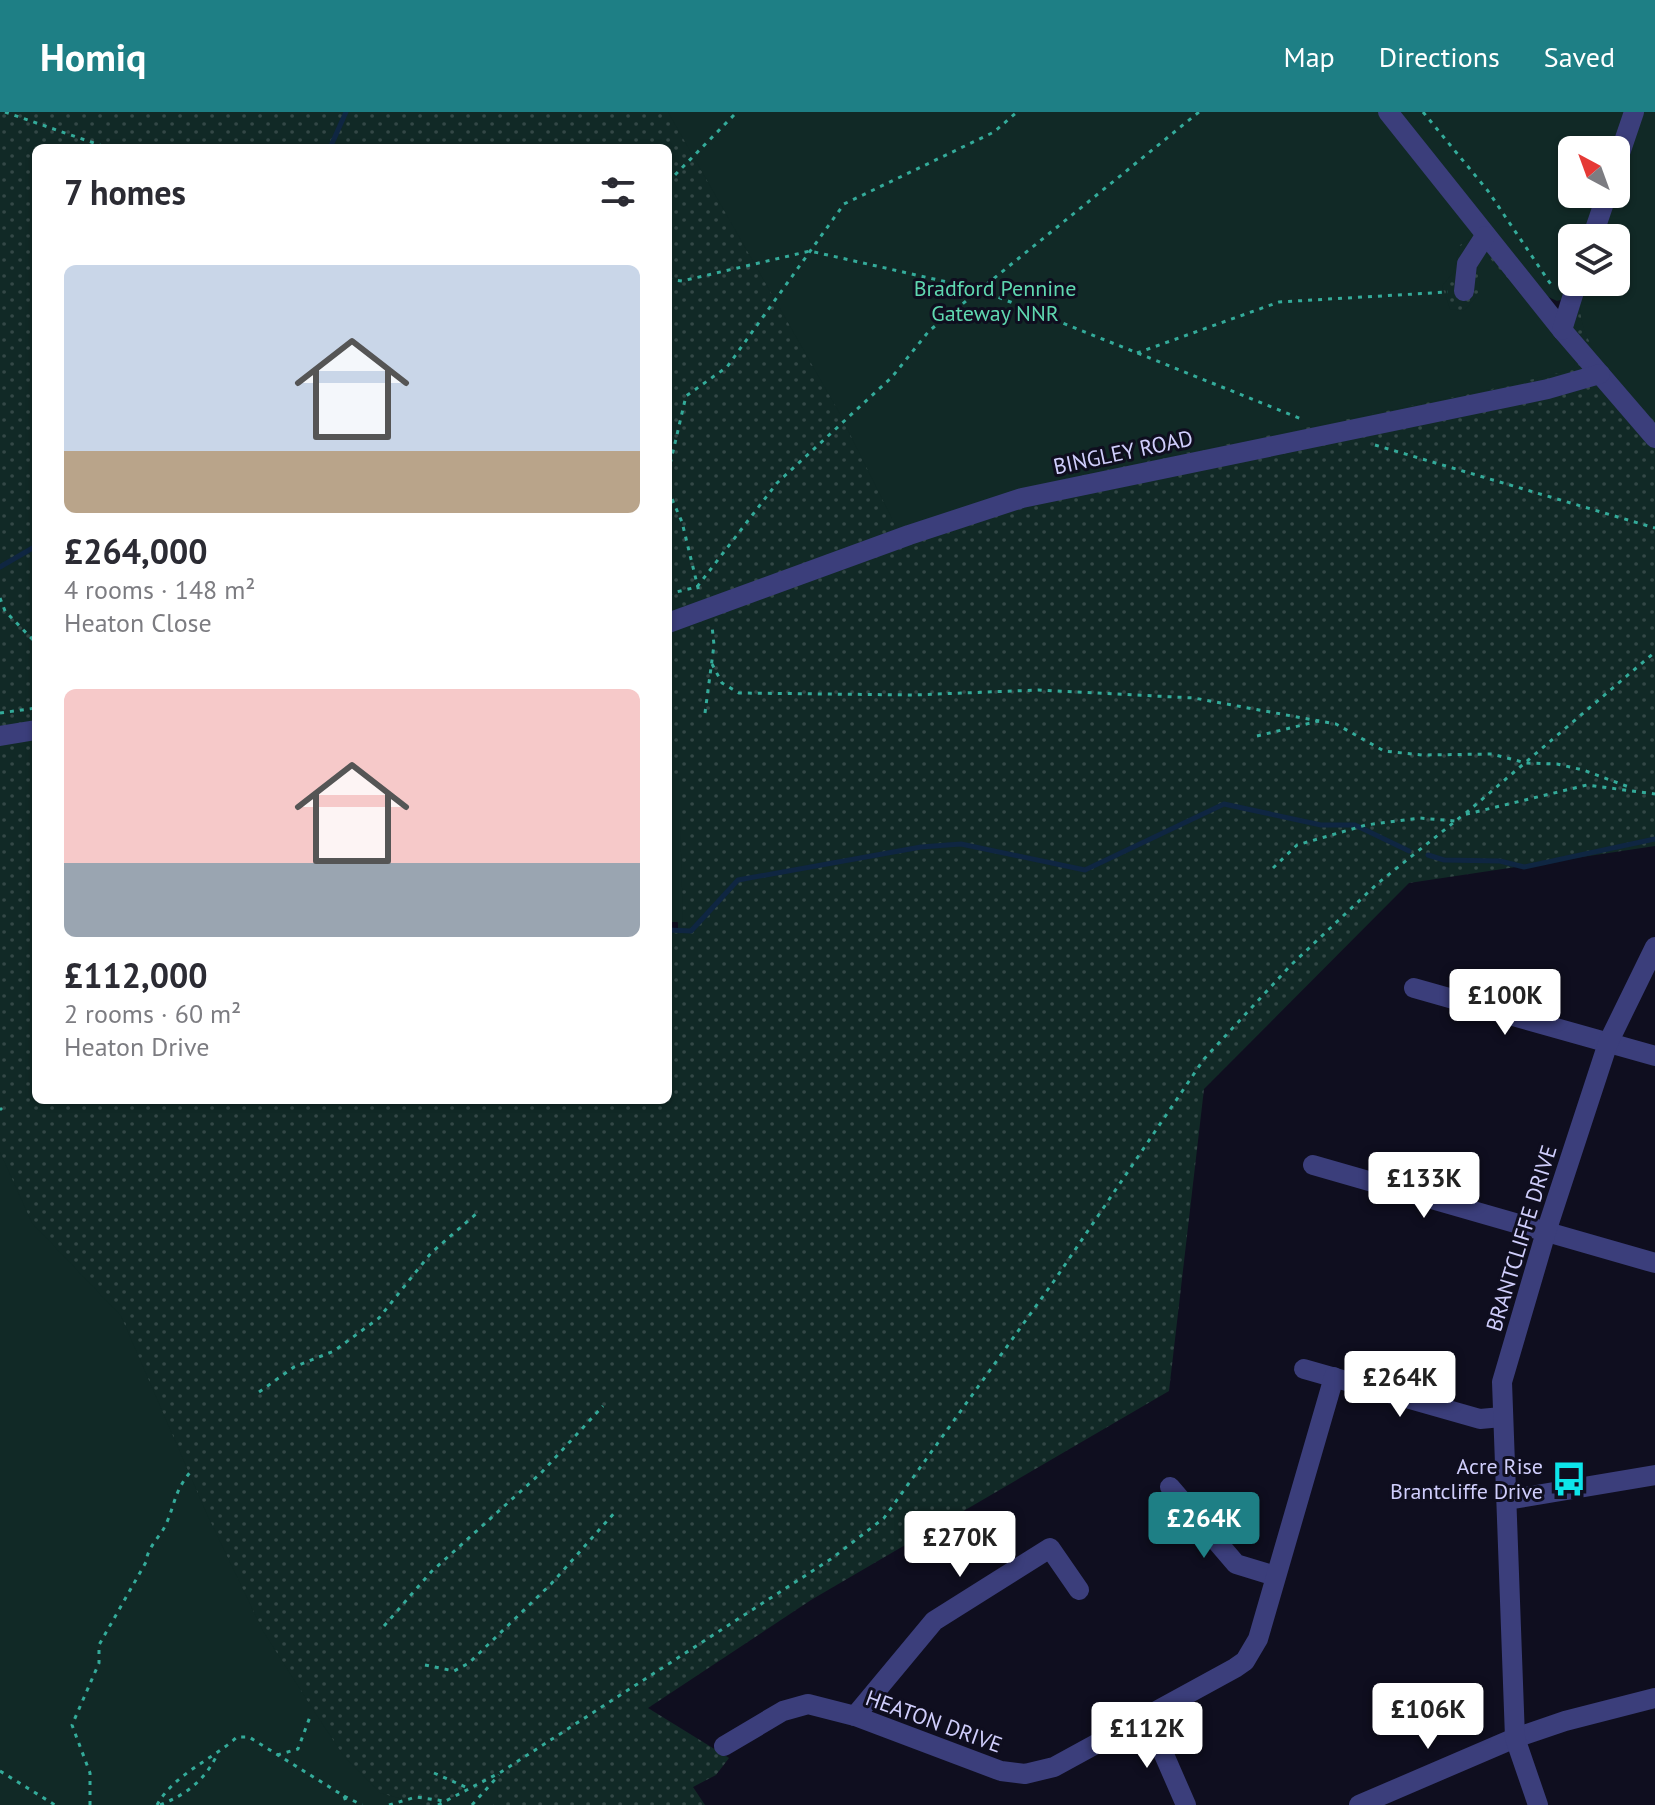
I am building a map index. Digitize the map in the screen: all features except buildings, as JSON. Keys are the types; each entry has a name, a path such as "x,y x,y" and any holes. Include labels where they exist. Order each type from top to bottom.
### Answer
{"street":[{"path":"1388,112 1485,236 1655,438"},
{"path":"1626,136 1634,112"},
{"path":"1464,291 1467,264 1485,236"},
{"path":"1562,330 1572,296"},
{"name":"BINGLEY ROAD","path":"672,621 1022,498 1548,389 1600,374"},
{"path":"0,736 32,731"},
{"name":"BRANTCLIFFE DRIVE","path":"1538,1805 1515,1738 1502,1382 1546,1232 1608,1043 1655,947"},
{"path":"1414,988 1655,1056"},
{"path":"1313,1165 1655,1263"},
{"path":"1304,1369 1480,1419 1502,1417"},
{"name":"HEATON DRIVE","path":"724,1746 783,1711 808,1704 855,1716 989,1768 1025,1774 1054,1767 1148,1718 1245,1661 1258,1639 1334,1377"},
{"path":"1507,1500 1655,1475"},
{"path":"1170,1487 1236,1564 1275,1576"},
{"path":"855,1716 934,1621 1050,1548 1079,1590"},
{"path":"1359,1805 1515,1738 1565,1721 1655,1698"},
{"path":"1148,1718 1186,1805"}],"path":[{"path":"5,112 97,144"},
{"path":"672,178 737,112"},
{"path":"672,456 686,396 727,367 844,204 994,132 1017,112"},
{"path":"672,593 697,587 777,483 892,377 929,331 1199,112"},
{"path":"1423,112 1488,191 1568,309"},
{"path":"672,280 682,281 810,251 978,289 1307,422"},
{"path":"1136,354 1279,302 1464,291"},
{"path":"1366,442 1655,528"},
{"path":"672,499 682,522 697,587 713,629 705,713"},
{"path":"0,598 1,605 32,637"},
{"path":"438,1805 501,1772 831,1559 884,1518 1054,1281 1225,1032 1336,920 1655,652"},
{"path":"712,664 722,683 739,693 913,695 1038,690 1194,698 1336,724 1384,751 1422,755 1478,753 1526,763 1557,764 1583,770 1632,789"},
{"path":"0,713 32,709"},
{"path":"1257,736 1319,721"},
{"path":"1463,815 1567,787 1587,785 1655,794"},
{"path":"1273,868 1297,845 1355,831 1366,825 1420,818 1455,821"},
{"path":"259,1392 294,1367 334,1351 379,1318 431,1253 476,1214"},
{"path":"384,1626 431,1572 541,1473 603,1406"},
{"path":"90,1805 90,1773 72,1725 99,1663 99,1645 146,1562 148,1551 167,1524 176,1488 192,1470"},
{"path":"425,1665 454,1671 469,1663 551,1584 616,1511"},
{"path":"277,1755 298,1749 311,1714"},
{"path":"158,1805 178,1798 206,1777 216,1757 237,1737 249,1737 362,1805"},
{"path":"158,1805 163,1793 205,1760 216,1757"},
{"path":"0,1771 55,1805"},
{"path":"472,1805 501,1772"},
{"path":"434,1773 470,1789"},
{"path":"344,1796 347,1805"},
{"path":"389,1805 416,1797 445,1801"}],"green space":[{"path":"0,112 1375,112 1562,329 1573,296 1630,296 1630,224 1616,224 1616,208 1630,208 1630,165 1655,112 1655,846 1409,883 1204,1089 1169,1391 811,1600 648,1708 729,1758 716,1775 693,1787 705,1805 0,1805"},
{"name":"Bradford Pennine Gateway NNR","path":"668,112 1380,112 1475,236 1460,245 1453,273 1442,286 1450,309 1463,311 1478,293 1480,287 1475,257 1482,249 1573,356 1575,365 1570,370 1496,388 1104,470 997,496 898,531 840,414"},
{"path":"1400,112 1626,112 1618,136 1558,136 1558,208 1594,208 1589,224 1558,224 1558,296 1566,296 1557,301 1544,295"},
{"path":"1635,112 1655,112 1655,422 1613,376 1589,342 1582,323 1580,303 1581,296 1630,296 1630,224 1602,224 1609,208 1630,208 1630,136 1627,136"},
{"path":"672,784 679,784 683,922 672,922"},
{"path":"0,1152 32,1223 121,1316 206,1512 263,1631 312,1708 343,1755 380,1793 425,1805 0,1805"},
{"path":"497,1780 498,1801 493,1805 432,1805"}],"waterway":[{"path":"332,144 346,112"},
{"path":"0,567 32,548"},
{"path":"672,930 691,931 738,880 921,847 961,844 1085,870 1224,804 1321,825 1355,825 1409,851"},
{"path":"1428,855 1444,860 1500,861 1524,867 1655,839"}],"place":[{"name":"Acre Rise Brantcliffe Drive","path":"1569,1479"}]}
